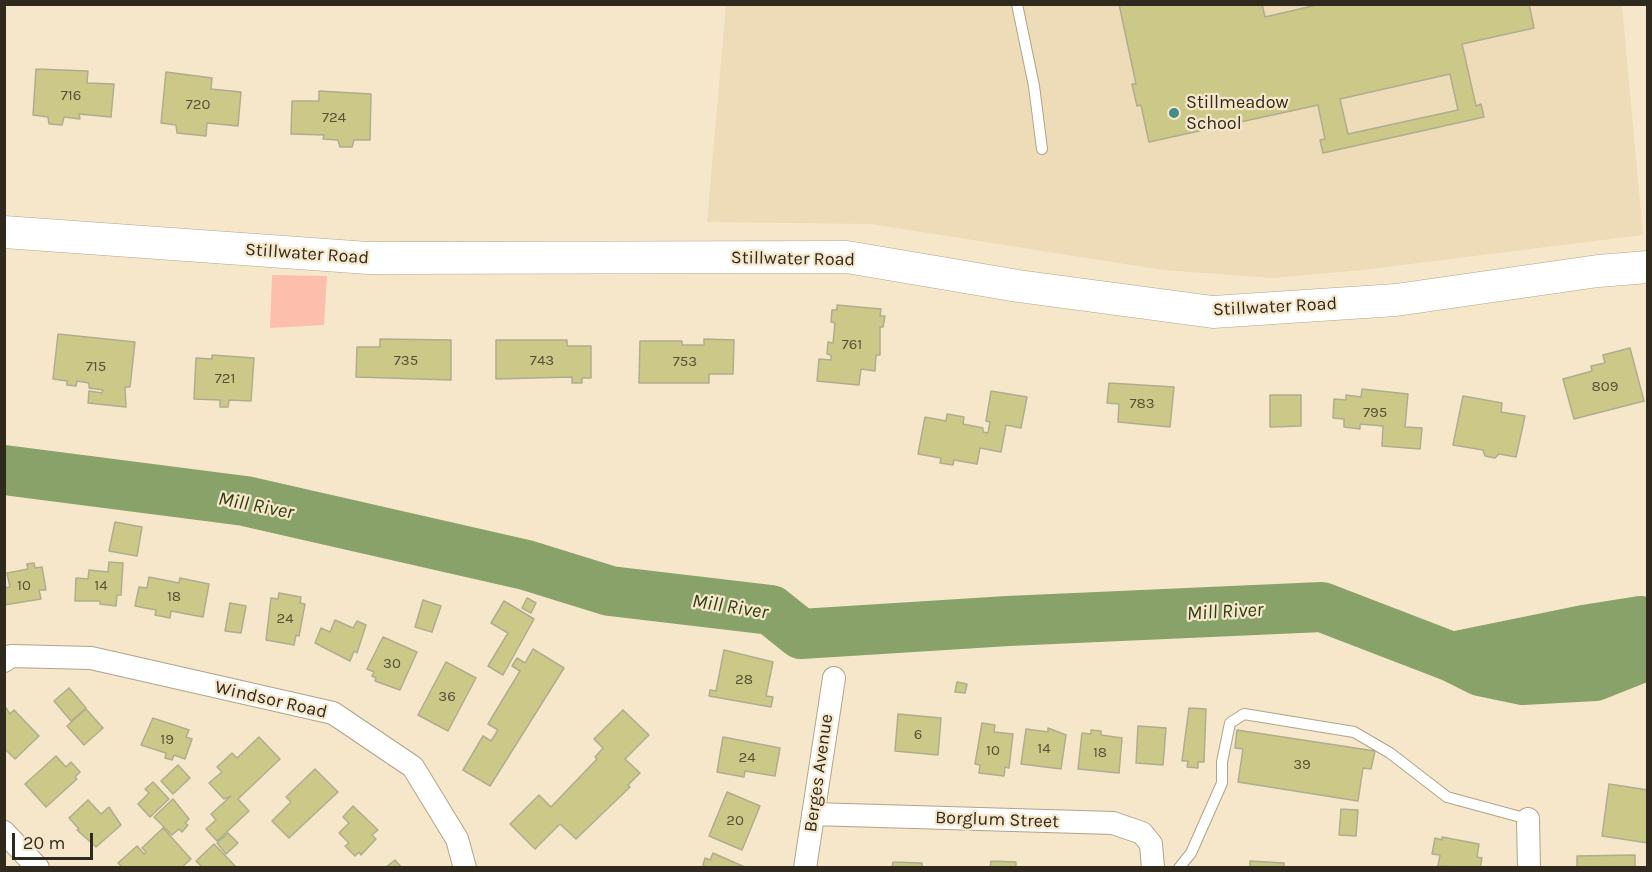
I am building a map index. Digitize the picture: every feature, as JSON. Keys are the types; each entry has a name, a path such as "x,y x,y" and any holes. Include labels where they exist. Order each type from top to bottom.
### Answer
{"main road":[{"name":"Stillwater Road","path":"4,232 368,258 847,257 1018,286 1213,312 1396,300 1598,271 1647,267"}],"street":[{"name":"Windsor Road","path":"4,661 10,656 91,658 333,713 413,767 457,840 465,867"},
{"name":"Berges Avenue","path":"805,867 834,678"},
{"name":"Borglum Street","path":"813,814 1113,823 1142,833 1151,844 1153,867"},
{"path":"1528,819 1528,867"},
{"path":"4,832 38,867"}],"lane":[{"path":"1017,4 1034,86 1042,149"},
{"path":"1179,867 1191,853 1221,783 1222,762 1230,723 1244,714 1354,732 1390,753 1447,797 1528,819"}],"shaded area":[{"name":"Stillmeadow School","path":"726,5 1622,5 1643,235 1362,270 1273,278 1163,270 871,224 707,222"},
{"path":"272,275 327,276 324,325 270,328"}],"building":[{"path":"1119,4 1262,4 1265,17 1321,4 1529,4 1534,28 1462,44 1476,106 1481,104 1484,117 1323,153 1320,140 1325,139 1318,105 1149,142 1141,105 1137,106 1132,84 1136,84","holes":["1450,74 1458,110 1348,134 1340,99"]},
{"path":"36,69 88,71 87,83 114,84 111,117 79,114 80,119 64,117 62,125 49,124 48,117 33,115"},
{"path":"166,72 212,78 211,89 241,92 238,126 207,123 206,136 177,133 176,125 161,123"},
{"path":"319,91 371,94 370,140 354,140 352,147 340,147 338,140 323,139 324,135 291,134 292,101 319,101"},
{"path":"837,305 881,309 880,316 885,316 883,327 880,327 880,355 876,355 875,371 861,369 859,385 817,381 819,359 831,360 831,355 827,354 828,342 833,343 835,323 831,322 832,310 837,310"},
{"path":"58,334 135,342 130,387 125,387 126,407 88,403 89,391 102,393 103,390 89,388 89,383 77,381 76,386 67,385 67,381 53,379"},
{"path":"380,339 451,340 451,380 356,377 357,347 380,347"},
{"path":"704,339 734,340 733,374 709,374 709,383 639,383 640,341 682,341 682,345 704,345"},
{"path":"496,340 567,340 567,346 591,346 591,378 582,378 582,383 572,383 572,377 496,379"},
{"path":"1630,348 1644,401 1574,419 1563,379 1592,371 1591,366 1605,363 1603,355"},
{"path":"212,355 254,358 251,401 229,400 228,407 220,407 220,400 194,399 196,358 212,359"},
{"path":"1109,383 1174,387 1170,427 1118,422 1119,404 1107,403"},
{"path":"1362,389 1408,394 1405,427 1422,428 1420,449 1382,446 1383,426 1360,424 1360,429 1344,427 1344,419 1333,418 1334,399 1346,400 1346,395 1361,397"},
{"path":"991,391 1027,397 1021,428 1006,425 1001,452 980,448 977,464 954,460 953,465 940,463 941,458 918,454 925,417 946,421 947,414 964,417 963,424 983,428 983,432 988,433 990,422 986,421"},
{"path":"1270,395 1301,395 1301,426 1270,427"},
{"path":"1463,396 1502,403 1501,412 1525,416 1516,457 1499,454 1495,458 1485,456 1483,450 1453,445"},
{"path":"115,522 142,527 137,556 109,551"},
{"path":"109,562 123,563 121,595 117,595 116,606 100,604 100,601 75,601 76,578 88,579 89,570 108,572"},
{"path":"34,563 35,568 42,567 46,590 39,590 41,599 4,605 4,588 10,587 7,573 28,569 27,564"},
{"path":"149,577 179,583 180,578 209,584 203,617 171,611 170,618 155,615 156,610 135,606 139,587 147,588"},
{"path":"279,593 301,597 300,603 305,604 299,636 296,635 294,645 266,640 271,598 278,599"},
{"path":"527,598 536,603 531,613 522,608"},
{"path":"423,600 441,606 432,632 415,627"},
{"path":"504,601 534,619 503,675 488,666 508,633 491,623"},
{"path":"230,603 246,606 241,633 225,631"},
{"path":"335,620 353,628 357,621 366,625 357,653 354,651 350,661 315,643 321,628 330,632"},
{"path":"383,637 417,652 400,690 375,681 376,678 372,676 374,672 367,669"},
{"path":"533,649 564,668 490,786 463,770 483,736 491,741 498,730 488,724 520,671 512,666 517,658 525,663"},
{"path":"724,650 773,662 766,696 773,697 771,707 709,696 710,690 716,691"},
{"path":"446,662 476,678 448,731 418,715"},
{"path":"957,682 967,684 965,693 955,692"},
{"path":"69,688 86,708 71,721 54,701"},
{"path":"4,705 10,714 14,710 39,736 15,759 4,748"},
{"path":"1189,708 1206,709 1204,762 1198,762 1198,768 1187,767 1188,761 1182,761"},
{"path":"86,709 103,728 84,745 67,726"},
{"path":"623,710 649,735 625,759 640,773 628,785 630,787 576,839 560,824 535,849 510,824 539,795 551,807 597,759 595,757 603,748 594,739"},
{"path":"898,714 941,718 938,755 895,751"},
{"path":"153,718 189,730 186,737 192,739 185,759 174,755 172,760 165,758 166,753 141,745"},
{"path":"982,723 995,725 994,732 1013,734 1009,768 1005,767 1004,776 979,773 980,765 975,764"},
{"path":"1138,726 1166,728 1163,765 1136,763"},
{"path":"1048,728 1066,735 1061,769 1021,764 1026,729 1048,732"},
{"path":"1091,730 1101,731 1101,735 1122,738 1119,773 1078,769 1082,733 1091,734"},
{"path":"1237,730 1375,751 1371,769 1363,768 1358,801 1238,782 1243,749 1235,748"},
{"path":"259,737 280,759 238,799 249,811 217,841 206,829 216,820 211,814 231,796 224,799 209,783 222,772 217,767 232,753 237,758"},
{"path":"723,737 780,748 775,776 745,771 744,777 717,772"},
{"path":"56,756 66,767 71,762 80,772 75,777 77,779 46,807 25,784"},
{"path":"178,765 190,778 173,794 161,781"},
{"path":"315,769 338,792 289,838 272,821 291,802 286,797"},
{"path":"153,782 169,799 150,817 138,804 149,793 145,789"},
{"path":"1609,784 1648,790 1648,843 1602,836"},
{"path":"727,792 760,806 742,850 709,836"},
{"path":"173,799 189,819 185,823 188,825 182,832 179,829 172,835 154,817"},
{"path":"88,800 101,814 109,807 121,825 96,847 77,830 79,829 69,818"},
{"path":"353,806 378,830 372,835 376,839 361,855 359,852 355,856 345,846 349,843 339,833 349,823 343,817"},
{"path":"1341,809 1358,810 1356,836 1339,835"},
{"path":"163,828 191,859 181,868 123,868 118,863 137,846 144,854 146,852 142,848"},
{"path":"228,833 238,843 226,854 217,843"},
{"path":"1442,837 1479,844 1477,857 1482,858 1480,868 1438,866 1440,855 1432,854 1435,838 1442,840"},
{"path":"214,844 237,868 203,868 196,861"},
{"path":"713,853 747,868 707,868 703,865 705,858 710,860"},
{"path":"1635,855 1635,868 1577,868 1577,856"},
{"path":"395,860 402,868 385,868"},
{"path":"991,861 1016,862 1016,868 990,868"},
{"path":"1250,861 1284,863 1284,868 1250,868"},
{"path":"893,862 922,863 922,868 892,868"}],"waterway":[{"name":"Mill River","path":"4,470 245,501 526,565 610,591 771,610 801,634 1008,621 1322,607 1452,657 1584,630 1641,621 1648,623"},
{"name":"Mill River","path":"1454,658 1480,671 1523,680 1595,676 1648,655"}],"place":[{"name":"Stillmeadow School","path":"1174,113"}]}
